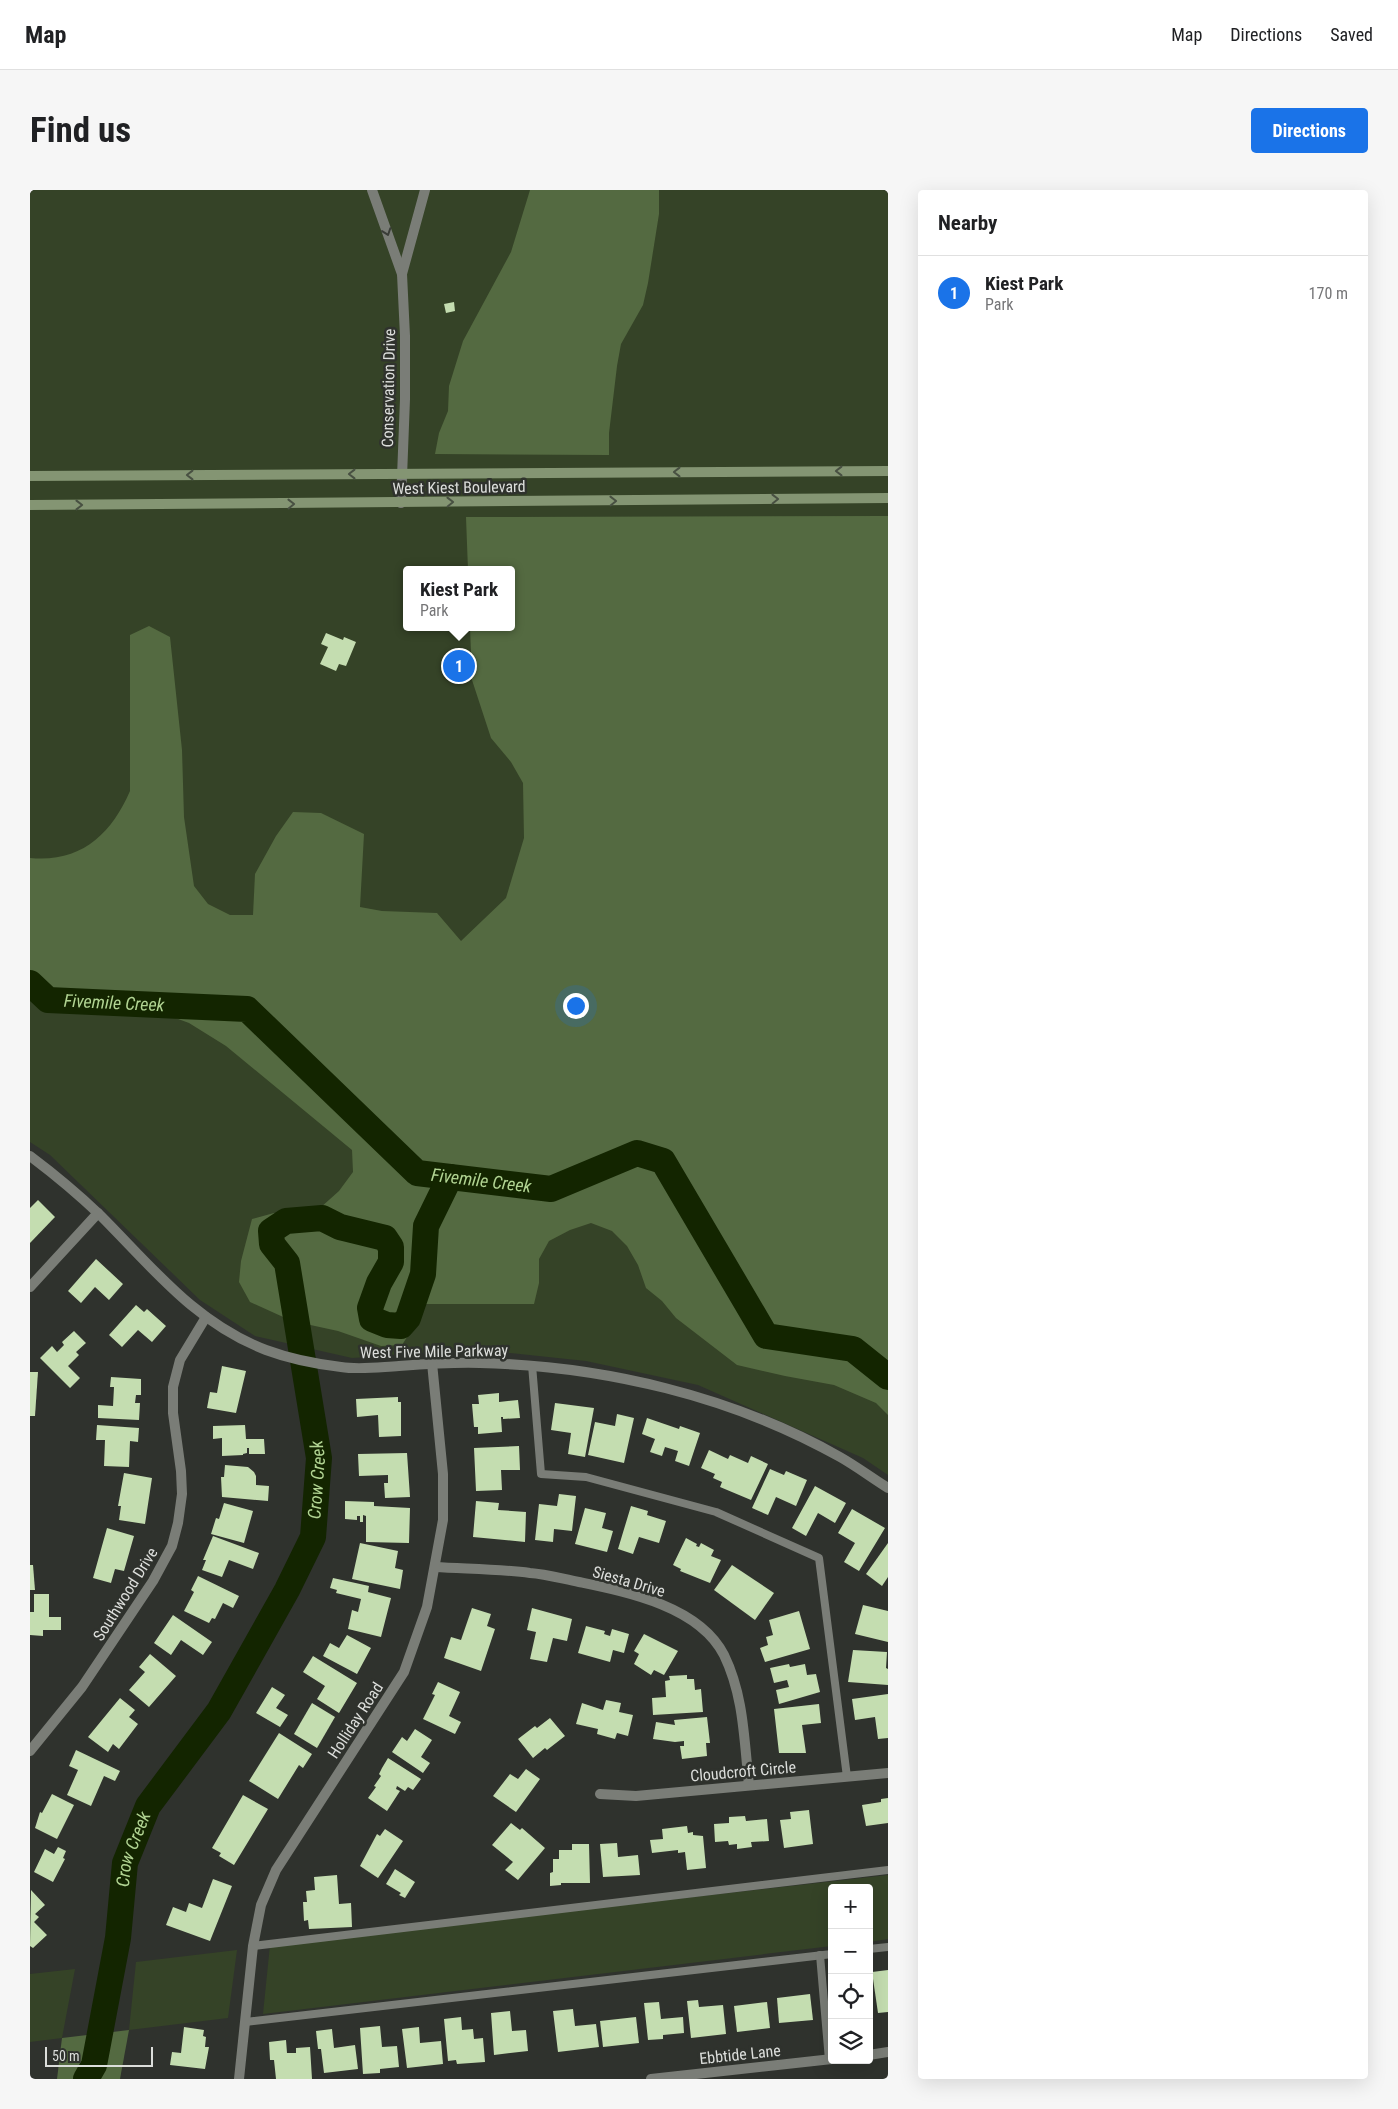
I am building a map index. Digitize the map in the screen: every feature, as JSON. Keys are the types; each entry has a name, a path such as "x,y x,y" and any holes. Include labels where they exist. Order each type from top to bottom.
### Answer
{"main road":[{"name":"West Kiest Boulevard","path":"30,476 888,471"},
{"name":"West Kiest Boulevard","path":"30,505 888,498"}],"street":[{"name":"Conservation Drive","path":"372,190 402,274 405,336 405,399 401,473 402,503"},
{"name":"Conservation Drive","path":"402,274 425,190"},
{"name":"West Five Mile Parkway","path":"30,1156 98,1213 185,1302 232,1334 265,1350 288,1357 342,1368 432,1363 532,1365 609,1375 669,1389 729,1408 784,1429 840,1457 888,1488"},
{"path":"30,1287 98,1213"},
{"name":"Southwood Drive","path":"30,1751 82,1687 154,1581 172,1546 178,1523 182,1494 181,1471 173,1414 173,1387 180,1360 206,1317"},
{"name":"Holliday Road","path":"239,2079 254,1946 261,1905 276,1870 404,1672 427,1607 443,1520 443,1474 432,1363"},
{"name":"Siesta Drive","path":"435,1567 531,1573 622,1591 664,1604 700,1625 723,1653 737,1686 742,1713 749,1785"},
{"name":"Cloudcroft Circle","path":"600,1794 636,1796 888,1773"},
{"path":"873,2054 888,2052"},
{"name":"Ebbtide Lane","path":"652,2079 828,2059"}],"lane":[{"path":"532,1365 541,1474 586,1477 716,1512 819,1558 847,1777"},
{"path":"254,1946 888,1870"},
{"path":"873,1949 888,1947"},
{"path":"245,2022 828,1954"},
{"path":"820,1955 828,2038"}],"green space":[{"path":"30,190 888,190 888,1475 863,1458 698,1385 586,1361 474,1349 352,1358 255,1336 200,1300 50,1155 30,1142"},
{"path":"530,190 659,190 659,214 643,305 621,344 609,433 609,455 435,454 439,433 448,411 449,386 463,341 511,252"},
{"path":"888,516 888,1415 876,1403 834,1385 737,1365 676,1318 662,1301 646,1288 638,1265 627,1246 612,1231 591,1223 570,1230 549,1241 539,1259 539,1283 534,1304 421,1304 414,1326 402,1345 381,1346 338,1331 292,1321 250,1302 239,1282 241,1261 252,1219 274,1213 297,1213 320,1208 339,1191 353,1172 352,1150 226,1046 189,1023 170,1016 83,1004 30,987 30,858 64,856 79,851 103,833 122,807 130,791 130,635 149,626 170,637 182,750 184,817 194,886 208,904 230,915 253,915 255,874 276,836 293,812 321,813 364,834 360,907 382,911 437,913 461,941 506,898 524,838 523,783 511,762 491,738 472,680 470,631 515,631 515,566 468,566 466,517"},
{"path":"888,1875 888,1939 873,1941 873,1884 828,1884 828,1946 263,2014 270,1945"},
{"path":"237,1950 228,2018 129,2030 136,1962"},
{"path":"75,1969 62,2038 30,2042 30,1974"},
{"path":"129,2030 120,2079 57,2079 62,2038"}],"building":[{"path":"454,302 455,311 446,313 444,304"},
{"path":"326,633 343,640 344,637 356,642 346,666 339,664 336,671 320,664 328,647 321,644"},
{"path":"38,1200 55,1217 30,1243 30,1208"},
{"path":"96,1259 123,1284 109,1300 95,1287 81,1303 68,1291"},
{"path":"136,1305 144,1312 147,1309 166,1326 152,1342 138,1330 122,1347 109,1335"},
{"path":"74,1331 86,1343 76,1352 79,1355 68,1366 80,1378 70,1388 40,1358 52,1346 57,1352 64,1345 62,1342"},
{"path":"222,1366 246,1371 236,1413 207,1408 210,1392 217,1393"},
{"path":"30,1372 38,1372 35,1416 30,1416"},
{"path":"111,1377 141,1379 141,1395 136,1395 135,1403 140,1403 139,1420 98,1418 98,1405 113,1406 114,1387 110,1387"},
{"path":"499,1393 499,1402 518,1400 520,1418 503,1419 501,1417 502,1432 478,1434 478,1427 474,1427 472,1404 479,1404 478,1395"},
{"path":"398,1397 398,1402 401,1402 401,1436 379,1437 378,1415 357,1417 356,1399"},
{"path":"555,1403 594,1408 585,1457 568,1454 571,1433 551,1430"},
{"path":"617,1414 634,1418 624,1463 588,1455 595,1422 615,1426"},
{"path":"647,1418 679,1429 680,1426 700,1433 689,1466 675,1461 678,1451 665,1447 662,1456 650,1452 655,1439 642,1434"},
{"path":"97,1425 139,1428 138,1442 130,1441 129,1467 104,1466 105,1440 96,1440"},
{"path":"245,1425 246,1439 264,1439 265,1454 249,1454 249,1448 247,1448 247,1453 243,1455 222,1456 222,1438 213,1439 213,1426"},
{"path":"519,1446 520,1470 501,1470 502,1490 476,1491 474,1448"},
{"path":"709,1450 728,1459 730,1455 748,1463 751,1456 768,1464 751,1500 720,1487 722,1482 713,1478 715,1474 701,1468"},
{"path":"407,1453 410,1497 385,1498 384,1483 388,1483 388,1475 359,1476 358,1454"},
{"path":"225,1465 248,1467 254,1472 256,1485 269,1486 268,1501 222,1497 221,1477 224,1477"},
{"path":"770,1469 784,1475 786,1471 807,1480 796,1506 776,1497 768,1515 752,1508"},
{"path":"124,1473 152,1478 145,1524 119,1520 121,1506 118,1506"},
{"path":"815,1486 846,1503 835,1523 818,1513 806,1536 792,1528"},
{"path":"559,1494 576,1496 572,1531 554,1529 553,1542 535,1540 539,1504 557,1506"},
{"path":"345,1501 374,1502 374,1506 410,1508 409,1543 366,1542 366,1516 363,1515 363,1522 360,1522 360,1516 357,1516 357,1520 345,1519"},
{"path":"476,1501 499,1503 498,1510 526,1512 525,1542 473,1537"},
{"path":"224,1503 253,1511 244,1543 211,1534 216,1518 219,1519"},
{"path":"631,1506 648,1511 647,1515 666,1521 659,1543 639,1537 633,1554 618,1549"},
{"path":"585,1508 606,1513 602,1528 613,1531 607,1552 575,1544"},
{"path":"852,1509 885,1528 859,1571 844,1562 855,1543 838,1533"},
{"path":"107,1528 134,1536 124,1571 115,1569 111,1583 93,1578"},
{"path":"213,1536 259,1553 253,1569 229,1560 222,1577 202,1570 206,1560 203,1560"},
{"path":"686,1538 697,1544 696,1546 699,1547 701,1543 714,1550 711,1556 721,1560 710,1583 680,1571 681,1569 673,1565"},
{"path":"360,1543 398,1551 395,1568 403,1570 400,1589 352,1579"},
{"path":"888,1543 888,1577 882,1586 866,1574"},
{"path":"30,1565 33,1565 35,1590 30,1590"},
{"path":"732,1565 774,1593 755,1620 714,1590"},
{"path":"198,1576 239,1596 233,1608 223,1603 215,1619 212,1618 209,1623 184,1611 194,1592 191,1590"},
{"path":"333,1578 369,1586 368,1592 391,1598 381,1637 348,1629 352,1610 358,1612 361,1599 336,1593 337,1590 330,1588"},
{"path":"34,1594 49,1594 49,1617 61,1617 61,1630 43,1630 43,1636 30,1635 30,1612 34,1612"},
{"path":"863,1605 888,1611 888,1642 855,1634"},
{"path":"472,1608 491,1614 487,1626 495,1629 481,1671 444,1658 451,1637 461,1640"},
{"path":"532,1608 572,1619 567,1641 553,1638 547,1662 530,1659 536,1632 527,1630"},
{"path":"799,1611 810,1649 765,1662 760,1648 768,1645 766,1637 773,1635 769,1620"},
{"path":"173,1615 212,1642 203,1655 181,1640 171,1655 154,1643"},
{"path":"586,1626 605,1631 604,1634 610,1636 612,1629 629,1634 624,1653 613,1650 610,1662 578,1653"},
{"path":"644,1634 678,1651 664,1675 654,1670 651,1675 634,1664 639,1654 634,1651"},
{"path":"347,1635 371,1648 357,1674 323,1656 330,1643 339,1648"},
{"path":"853,1650 887,1652 888,1685 848,1682"},
{"path":"150,1654 176,1676 149,1707 129,1690 145,1672 139,1667"},
{"path":"313,1656 357,1683 339,1713 317,1699 325,1686 303,1672"},
{"path":"789,1664 790,1667 805,1664 807,1675 816,1674 820,1692 779,1704 776,1690 789,1687 787,1680 774,1683 770,1668"},
{"path":"687,1675 687,1679 694,1679 695,1690 701,1689 703,1712 653,1715 652,1698 666,1697 665,1681 670,1680 669,1676"},
{"path":"438,1682 460,1692 449,1716 461,1722 455,1734 423,1719 435,1695 432,1694"},
{"path":"272,1687 285,1695 276,1708 288,1715 280,1727 256,1713"},
{"path":"888,1694 888,1738 878,1739 875,1717 855,1720 852,1699"},
{"path":"120,1698 135,1710 129,1717 138,1724 119,1749 113,1744 108,1752 88,1737"},
{"path":"606,1700 621,1703 619,1712 633,1715 628,1736 617,1733 615,1739 597,1734 598,1729 576,1724 582,1703 603,1710"},
{"path":"312,1703 335,1717 317,1748 294,1734"},
{"path":"819,1704 821,1723 802,1725 806,1753 779,1753 774,1709"},
{"path":"707,1717 710,1743 706,1743 707,1756 682,1759 680,1746 684,1746 684,1741 675,1742 653,1739 656,1722 675,1725 674,1720"},
{"path":"550,1718 565,1736 533,1758 518,1739 535,1726 537,1728"},
{"path":"415,1729 432,1740 421,1757 430,1763 423,1773 392,1752 402,1737 407,1741"},
{"path":"279,1733 312,1754 303,1768 299,1765 278,1799 249,1781"},
{"path":"76,1750 120,1771 115,1781 104,1776 91,1806 67,1795 78,1770 69,1766"},
{"path":"388,1758 421,1779 413,1790 408,1787 405,1791 397,1786 396,1789 400,1791 387,1811 368,1798 376,1787 374,1786 381,1776 379,1774"},
{"path":"526,1769 540,1779 516,1812 493,1796 510,1774 518,1779"},
{"path":"52,1794 74,1805 57,1839 35,1828 40,1812 42,1813"},
{"path":"243,1795 268,1809 234,1865 219,1856 221,1853 212,1848"},
{"path":"888,1798 888,1823 866,1826 862,1805 881,1802 881,1799"},
{"path":"809,1810 813,1844 784,1848 780,1820 791,1819 790,1812"},
{"path":"745,1816 746,1821 767,1819 769,1841 751,1842 752,1847 737,1849 737,1844 729,1845 728,1841 715,1842 714,1824 729,1823 729,1817"},
{"path":"511,1823 520,1830 522,1828 545,1848 518,1880 505,1870 513,1862 492,1845"},
{"path":"687,1826 688,1833 693,1832 693,1835 703,1836 706,1868 687,1870 685,1852 678,1853 678,1850 652,1853 650,1840 663,1839 662,1829"},
{"path":"385,1829 403,1841 378,1878 360,1866 377,1834 380,1836"},
{"path":"617,1843 618,1857 638,1855 640,1875 603,1877 600,1844"},
{"path":"572,1844 589,1844 590,1883 561,1883 561,1885 550,1886 553,1859 559,1859 559,1850 572,1850"},
{"path":"58,1847 66,1851 63,1858 65,1859 53,1882 34,1872 45,1849 54,1854"},
{"path":"395,1869 415,1882 405,1898 399,1895 401,1893 386,1884"},
{"path":"337,1875 339,1904 351,1903 352,1927 309,1929 308,1920 304,1921 303,1902 307,1902 306,1891 315,1890 314,1877"},
{"path":"213,1879 232,1886 210,1941 166,1925 173,1907 186,1912 189,1903 202,1908"},
{"path":"31,1890 45,1905 35,1914 39,1917 34,1922 47,1935 33,1948 30,1946"},
{"path":"888,1970 888,2012 878,2013 873,1972"},
{"path":"810,1994 813,2020 779,2023 777,1998"},
{"path":"698,2000 699,2007 723,2005 726,2034 691,2038 687,2001"},
{"path":"659,2002 661,2019 683,2017 684,2033 663,2035 663,2039 648,2040 644,2003"},
{"path":"767,2002 770,2028 737,2032 734,2006"},
{"path":"573,2009 575,2026 596,2024 599,2047 558,2052 553,2011"},
{"path":"510,2011 512,2031 526,2030 528,2051 494,2055 491,2013"},
{"path":"461,2017 462,2030 473,2029 474,2039 483,2038 485,2062 457,2064 456,2060 448,2061 444,2019"},
{"path":"636,2017 639,2043 603,2047 600,2021"},
{"path":"380,2026 382,2047 397,2046 399,2067 380,2069 380,2073 363,2074 360,2028"},
{"path":"184,2027 204,2030 203,2036 206,2037 205,2047 209,2047 205,2069 170,2065 172,2052 181,2053"},
{"path":"419,2027 420,2043 441,2041 443,2064 407,2068 402,2029"},
{"path":"332,2029 334,2048 355,2045 358,2069 324,2073 321,2049 318,2049 316,2031"},
{"path":"286,2040 287,2053 296,2053 296,2048 310,2047 312,2079 276,2079 274,2060 270,2060 269,2042"}],"waterway":[{"name":"Fivemile Creek","path":"30,983 48,1000 247,1009 417,1173 551,1189 637,1153 663,1161 766,1336 853,1349 888,1377"},
{"name":"Crow Creek","path":"86,2079 94,2065 118,1938 125,1863 148,1806 219,1711 287,1590 313,1537 319,1458 287,1263 272,1244 271,1231 286,1221 322,1218 340,1227 385,1238 391,1247 391,1262 379,1283 370,1308 372,1319 387,1325 401,1326 408,1318 423,1274 426,1226 450,1177"}],"place":[{"name":"Kiest Park","path":"459,666"}]}
